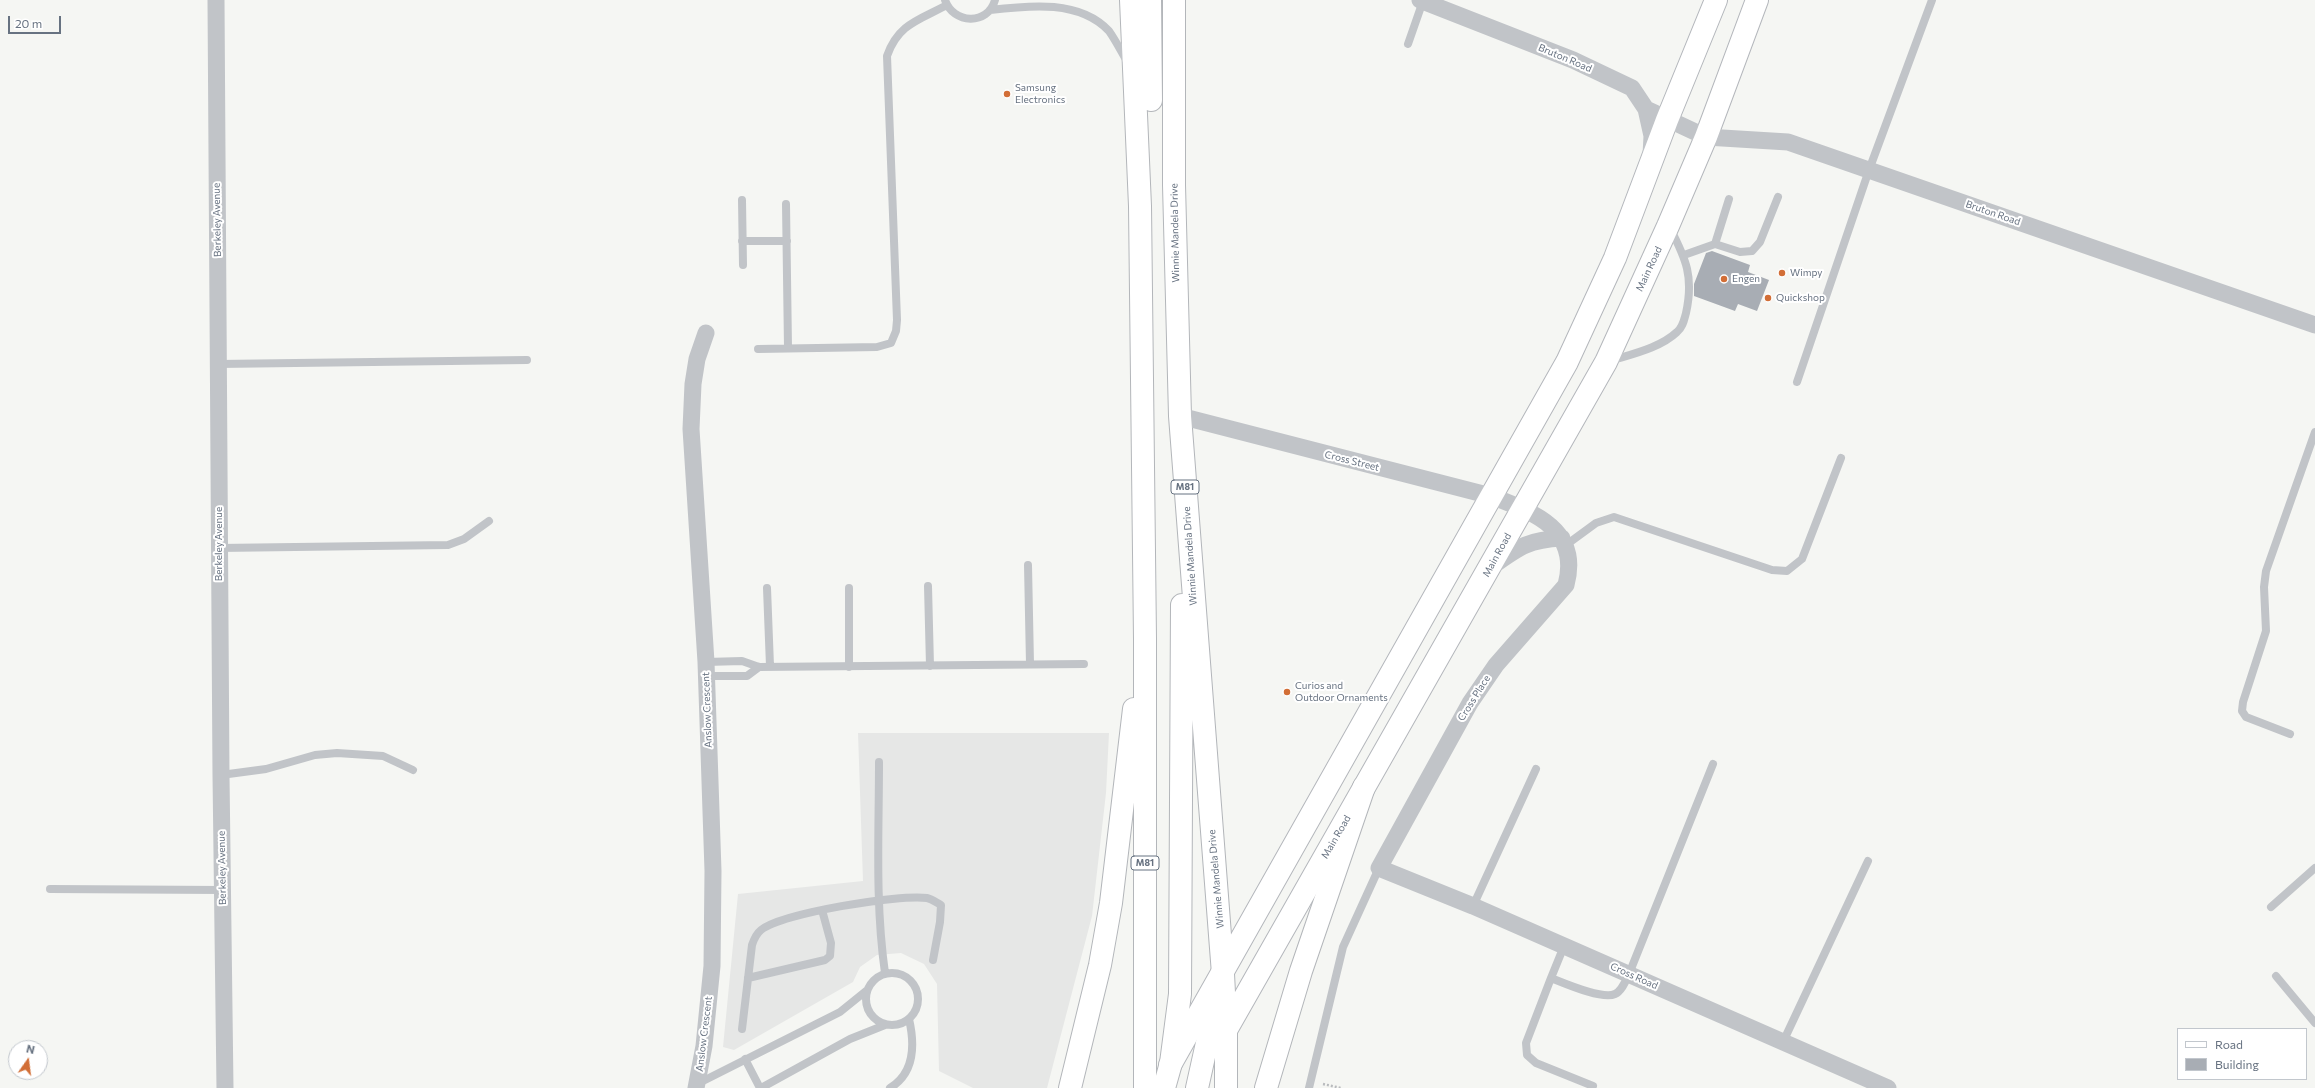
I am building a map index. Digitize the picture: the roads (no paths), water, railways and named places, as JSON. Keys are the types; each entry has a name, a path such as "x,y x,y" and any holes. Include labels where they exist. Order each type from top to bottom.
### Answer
{"main road":[{"name":"M81","path":"1131,0 1136,76 1140,206 1144,639 1145,1088"},
{"path":"1140,206 1148,194 1151,185 1150,0"},
{"name":"Winnie Mandela Drive","path":"1174,0 1174,185 1180,416 1223,974 1226,1030 1226,1088"},
{"path":"1157,1088 1223,974 1567,362 1615,258 1667,120 1716,0"},
{"name":"Main Road","path":"1196,1084 1364,787 1491,567 1606,362 1668,226 1706,137 1757,0"},
{"path":"1164,1088 1171,1063 1180,994 1182,762 1180,618 1189,546"},
{"path":"1070,1088 1100,965 1111,902 1128,750 1144,639"},
{"path":"1266,1088 1301,971 1364,787"},
{"path":"1196,1084 1223,974"}],"street":[{"name":"Berkeley Avenue","path":"216,0 219,548 225,1088"},
{"name":"Bruton Road","path":"1422,0 1573,60 1632,88 1646,109 1652,136 1651,165"},
{"name":"Bruton Road","path":"1646,109 1706,137 1788,142 2315,326"},
{"name":"Anslow Crescent","path":"697,1086 704,1046 712,966 713,871 706,669 692,429 697,359 706,334"},
{"name":"Cross Street","path":"1180,416 1491,496 1523,508"},
{"path":"1523,508 1547,522 1564,541"},
{"path":"1491,567 1522,545 1541,539 1564,541"},
{"name":"Cross Place","path":"1379,868 1470,703 1496,665 1566,585 1568,575 1564,541"},
{"name":"Cross Road","path":"1379,868 1474,906 1888,1088"}],"lane":[{"path":"758,349 877,347 891,343 895,337 897,320 887,56 892,42 903,28 946,3 952,12 967,19 984,16 990,10 995,0"},
{"path":"1408,44 1422,0"},
{"path":"1797,382 1869,170 1932,0"},
{"path":"990,10 1027,6 1072,6 1082,9 1095,17 1109,31 1136,76"},
{"path":"1684,256 1715,244 1740,252 1752,251 1760,242 1778,197"},
{"path":"1715,244 1729,199"},
{"path":"742,200 742,264"},
{"path":"786,204 788,348"},
{"path":"1606,362 1645,350 1679,330 1684,320 1689,291 1689,272 1684,256 1668,226"},
{"path":"742,241 787,241"},
{"path":"218,364 527,360"},
{"path":"2290,734 2246,717 2242,711 2242,702 2266,631 2264,587 2266,572 2315,432"},
{"path":"1564,541 1596,523 1614,517 1772,570 1787,571 1802,559 1840,458"},
{"path":"219,548 448,545 464,539 489,521"},
{"path":"1028,565 1030,664"},
{"path":"928,586 930,666"},
{"path":"768,588 770,666"},
{"path":"849,667 850,588"},
{"path":"706,669 742,661 759,667 1084,664"},
{"path":"706,669 747,676 759,667"},
{"path":"221,775 266,769 315,755 337,753 383,756 413,770"},
{"path":"879,762 878,899 879,928 885,973"},
{"path":"1551,978 1604,995 1614,994 1620,990 1630,974 1713,764"},
{"path":"1474,906 1536,769"},
{"path":"1783,1042 1868,861"},
{"path":"1309,1088 1343,947 1379,868"},
{"path":"2271,907 2315,868"},
{"path":"50,889 222,890"},
{"path":"742,1029 752,945 755,936 770,924 822,910 878,899 928,898 941,905 940,922 933,960"},
{"path":"748,978 825,960 830,956 831,943 822,910"},
{"path":"1564,946 1526,1043 1527,1055 1536,1063 1594,1086"},
{"path":"697,1086 745,1059 840,1012 866,991 877,977 885,973 903,975 910,980 916,987 918,1005 909,1019 894,1026 885,1025 871,1016 865,1000 866,991"},
{"path":"2276,976 2315,1023"},
{"path":"890,1088 902,1080 914,1053 914,1040 909,1019"},
{"path":"745,1059 760,1088 850,1039 885,1025"}],"place":[{"name":"Samsung Electronics","path":"1007,94"},
{"name":"Wimpy","path":"1782,273"},
{"name":"Engen","path":"1724,279"},
{"name":"Quickshop","path":"1768,298"},
{"name":"Curios and Outdoor Ornaments","path":"1287,692"}]}
